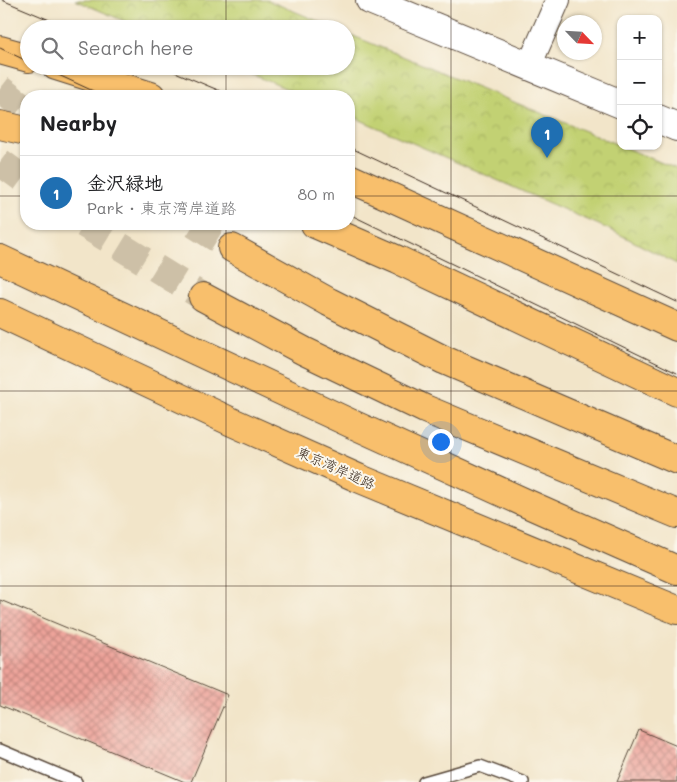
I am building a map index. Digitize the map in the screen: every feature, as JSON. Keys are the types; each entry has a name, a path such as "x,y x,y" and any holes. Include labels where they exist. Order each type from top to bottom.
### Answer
{"highway":[{"path":"0,50 20,56"},
{"path":"84,75 132,90"},
{"path":"0,125 20,130"},
{"path":"355,181 677,327"},
{"path":"328,230 398,260 677,392"},
{"path":"232,248 329,302 444,360 677,460"},
{"path":"0,259 341,419 677,570"},
{"path":"202,297 304,351 425,409 677,514"},
{"name":"東京湾岸道路","path":"0,314 232,422 358,478 677,610"}],"street":[{"path":"370,0 617,102"},
{"path":"529,66 558,0"},
{"path":"662,121 677,127"}],"lane":[{"path":"0,750 76,782"},
{"path":"424,782 480,766 523,782"}],"green space":[{"path":"75,0 267,0 315,20 122,20"},
{"path":"355,37 617,144 617,150 631,150 677,169 677,264 615,232 355,118 355,90 290,90 254,75 355,75"}],"building":[{"path":"0,600 228,695 191,782 185,782 0,705"},
{"path":"639,730 677,746 677,782 617,782"}],"tunnel":[{"path":"0,89 20,104"},
{"path":"0,162 20,177"},
{"path":"94,230 203,297"},
{"path":"204,230 232,248"}],"tram line":[{"path":"2,0 50,20"},
{"path":"0,48 20,58"},
{"path":"58,75 91,90"},
{"path":"182,75 218,90"},
{"path":"355,150 677,302"},
{"path":"355,217 677,373"}],"place":[{"name":"金沢緑地","path":"547,158"}]}
